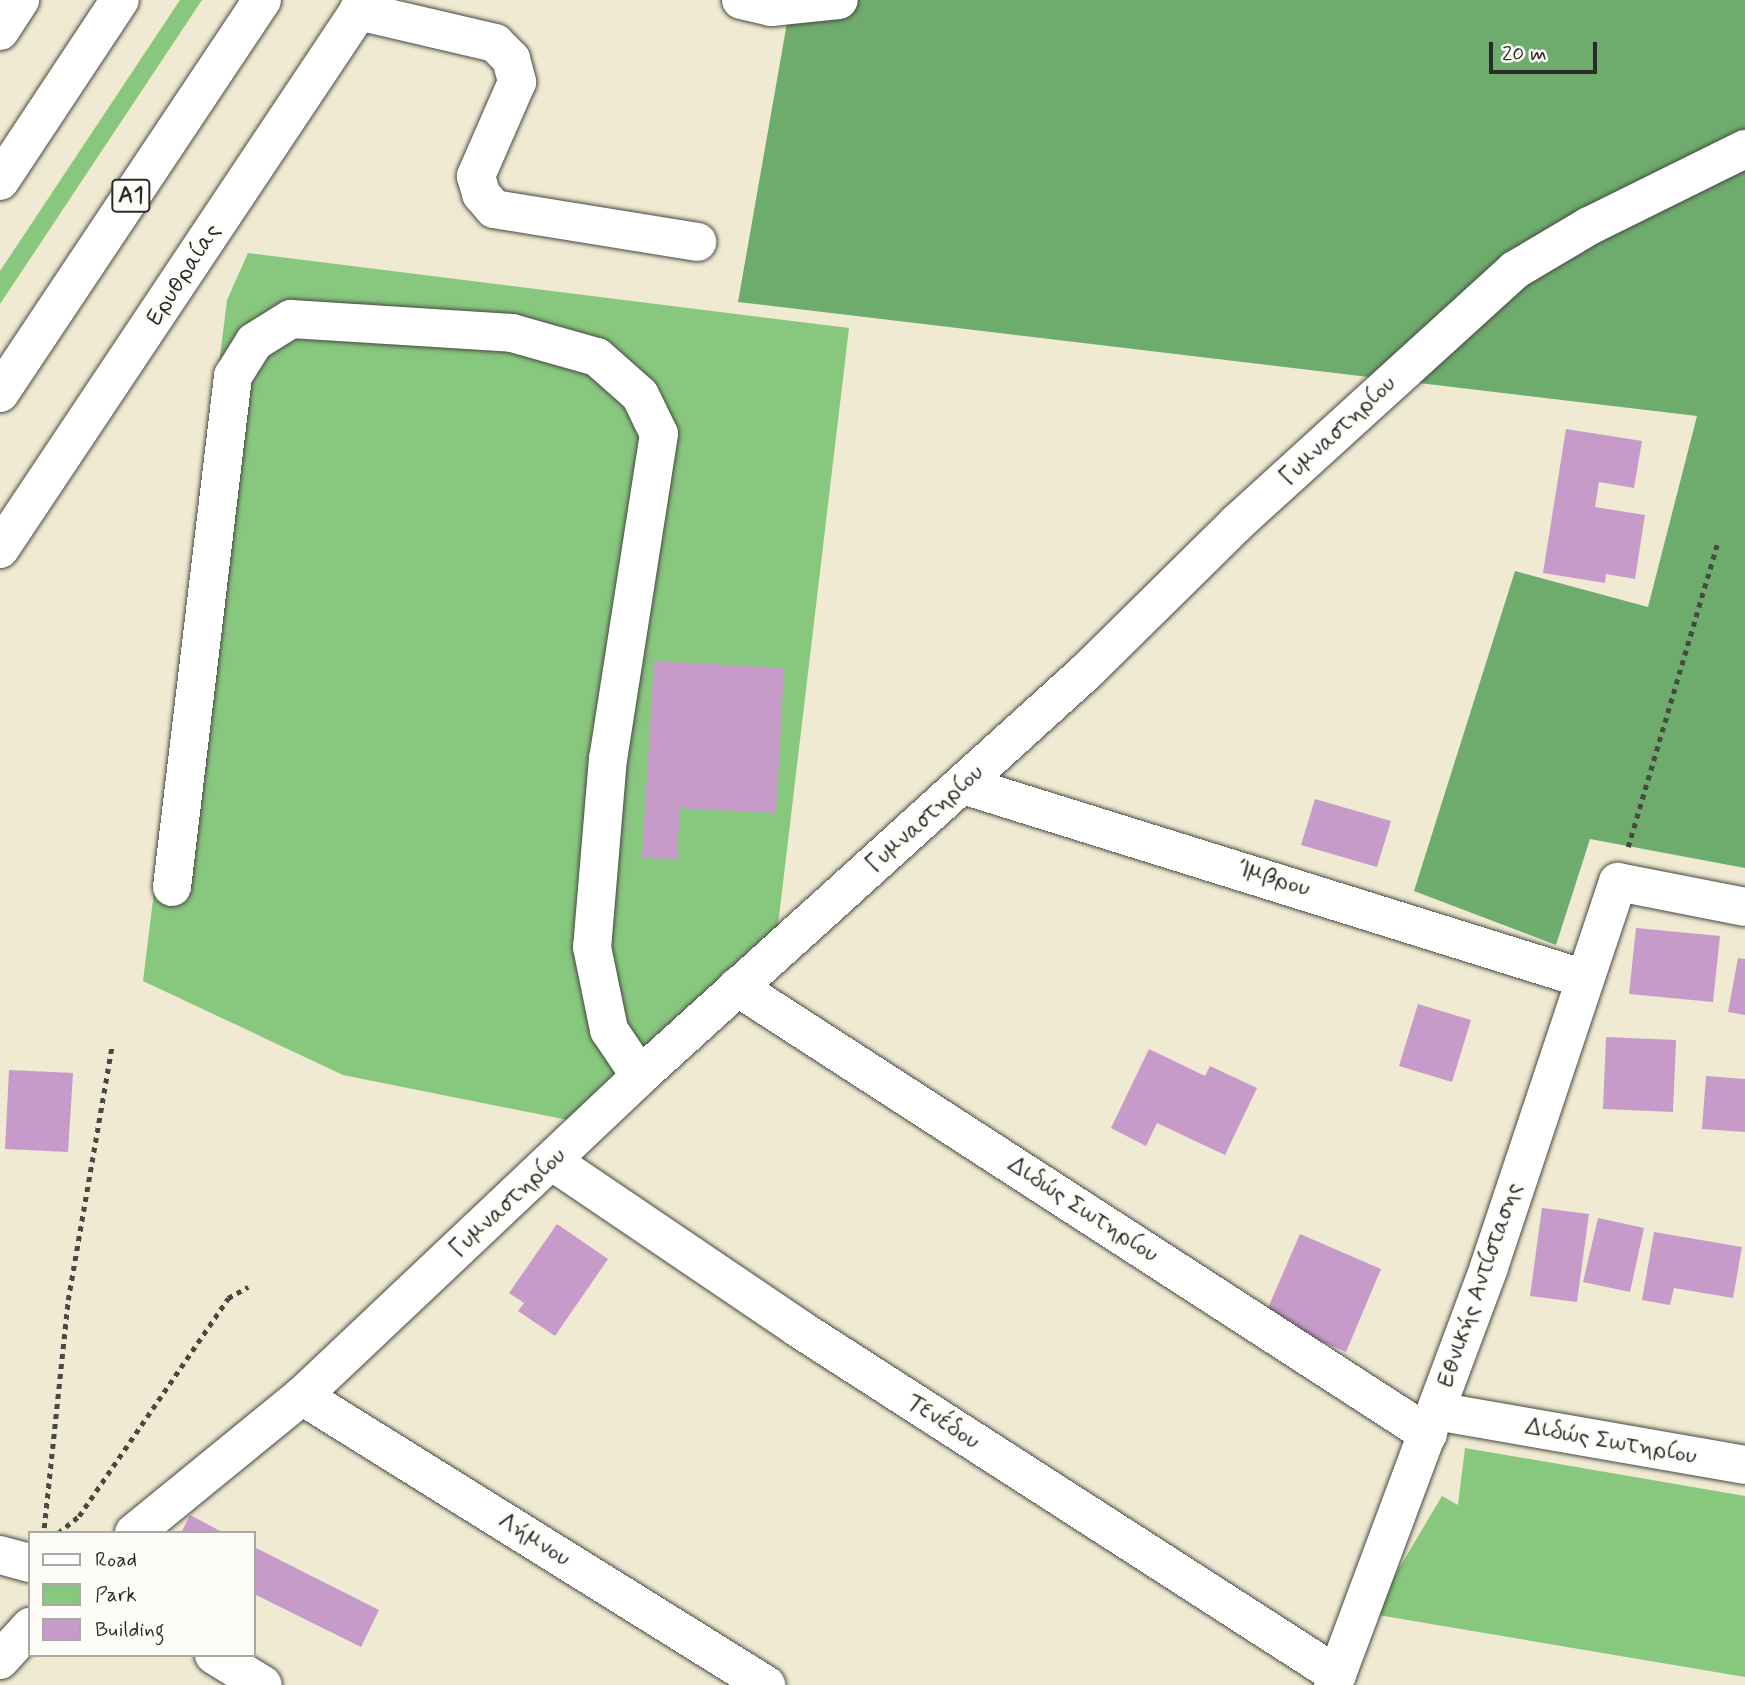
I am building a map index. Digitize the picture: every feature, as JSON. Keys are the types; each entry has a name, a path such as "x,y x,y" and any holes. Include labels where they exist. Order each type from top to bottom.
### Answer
{"main road":[{"path":"0,31 20,0"},
{"path":"0,181 120,0"},
{"name":"Α1","path":"0,393 262,0"},
{"path":"741,0 771,7 839,0"},
{"path":"362,6 495,43 511,59 517,82 476,176 481,194 494,209 697,242"},
{"name":"Ερυθραίας","path":"0,550 362,6"},
{"name":"Γυμναστηρίου","path":"136,1531 303,1396 553,1162 640,1076 963,785 1237,523 1515,271 1589,226 1713,169 1745,149"},
{"path":"172,887 233,376 254,342 291,319 512,333 597,357 640,395 659,434 608,758 592,947 609,1030 640,1076"},
{"name":"Ίμβρου","path":"963,785 1582,978"},
{"path":"1618,882 1745,906"},
{"name":"Εθνικής Αντίστασης","path":"1335,1680 1489,1267 1582,978 1618,882"},
{"name":"Διδώς Σωτηρίου","path":"737,987 1432,1422 1745,1465"},
{"name":"Τενέδου","path":"553,1162 809,1335 1335,1680"},
{"name":"Λήμνου","path":"303,1396 766,1685"},
{"path":"0,1555 28,1562"},
{"path":"0,1660 28,1630"},
{"path":"217,1657 263,1685"}],"path":[{"path":"1618,882 1717,544"},
{"path":"44,1531 68,1300 112,1044"},
{"path":"60,1531 79,1516 228,1298 248,1287"}],"green space":[{"path":"180,0 202,0 0,304 0,271"},
{"path":"791,0 1745,0 1745,868 1590,839 1556,945 1414,891 1515,571 1648,607 1697,416 738,302"},
{"path":"248,253 849,328 773,967 598,1126 343,1075 143,981 227,300"},
{"path":"1465,1448 1745,1496 1745,1677 1372,1614 1442,1496 1458,1505"}],"building":[{"path":"1566,429 1642,441 1634,488 1599,482 1595,507 1645,515 1635,579 1606,574 1605,583 1543,573"},
{"path":"654,661 784,668 776,813 680,808 677,859 642,858"},
{"path":"1315,799 1391,821 1377,867 1301,845"},
{"path":"1636,928 1720,936 1713,1002 1629,994"},
{"path":"1738,958 1745,959 1745,1015 1728,1012"},
{"path":"1418,1004 1471,1020 1452,1082 1399,1066"},
{"path":"1606,1037 1676,1040 1673,1112 1603,1109"},
{"path":"1149,1049 1205,1076 1210,1066 1257,1088 1225,1155 1157,1123 1146,1146 1111,1128"},
{"path":"9,1070 73,1073 68,1152 5,1149"},
{"path":"1706,1076 1745,1079 1745,1132 1702,1129"},
{"path":"1542,1208 1589,1214 1577,1302 1530,1296"},
{"path":"1598,1218 1644,1228 1630,1292 1583,1282"},
{"path":"557,1224 608,1259 555,1336 518,1311 524,1303 509,1293"},
{"path":"1654,1232 1742,1247 1733,1298 1674,1288 1670,1305 1642,1300"},
{"path":"1300,1234 1381,1269 1346,1352 1264,1317"},
{"path":"190,1515 220,1531 182,1531"},
{"path":"256,1548 379,1610 361,1647 256,1595"}]}
